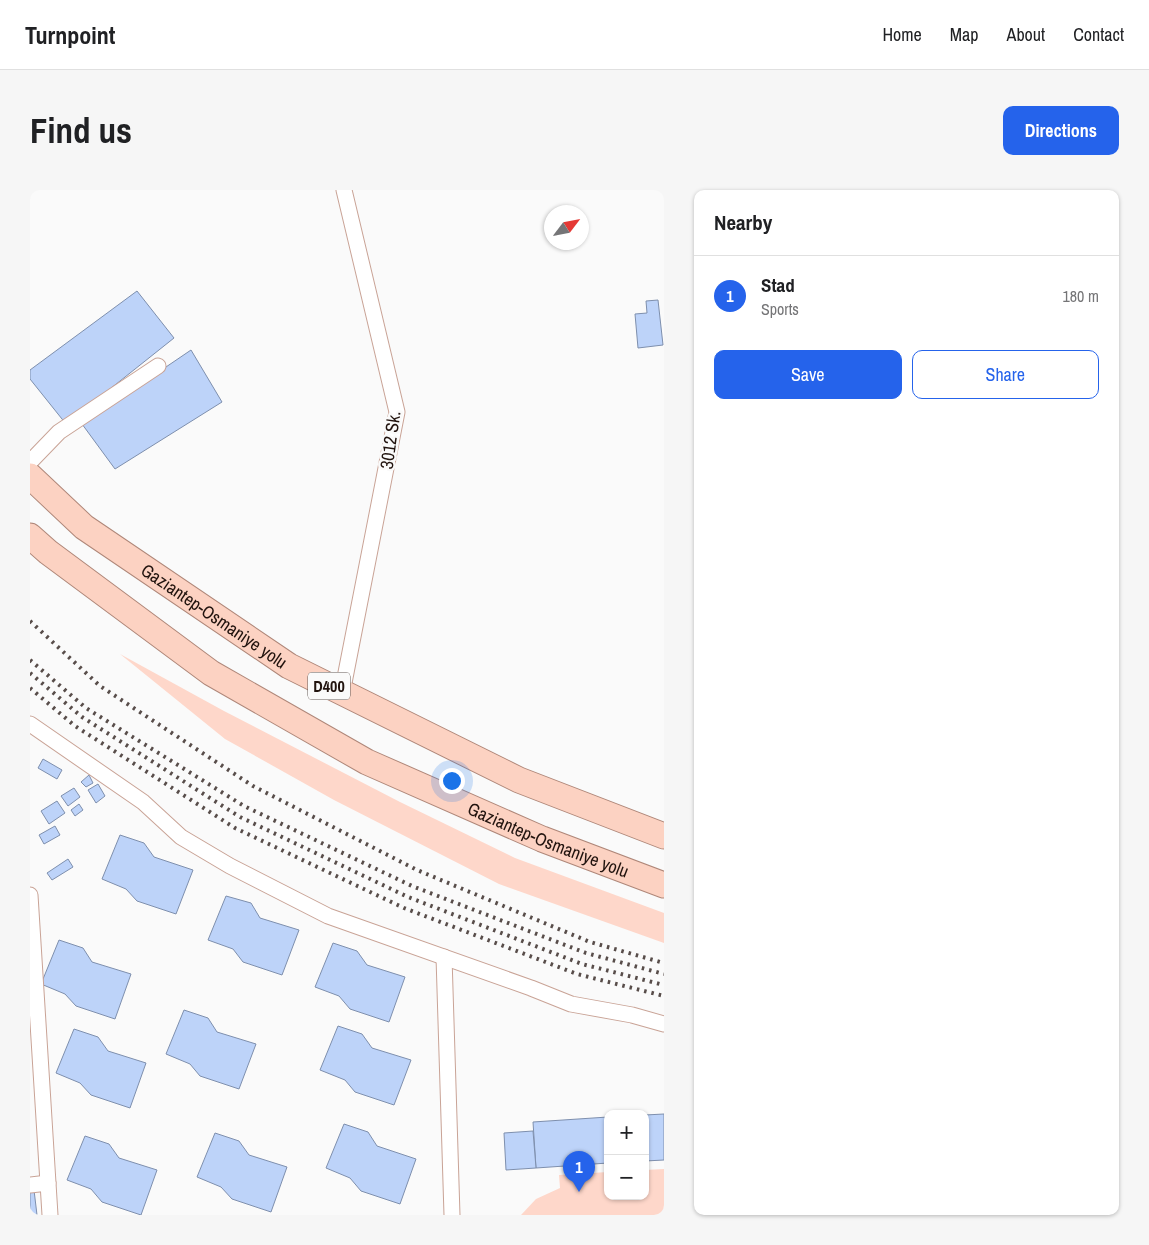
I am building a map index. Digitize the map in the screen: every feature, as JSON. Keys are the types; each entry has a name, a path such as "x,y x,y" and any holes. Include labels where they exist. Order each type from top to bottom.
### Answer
{"highway":[{"name":"Gaziantep-Osmaniye yolu","path":"30,476 84,527 289,666 519,780 664,836"},
{"name":"Gaziantep-Osmaniye yolu","path":"30,536 48,552 210,673 367,762 542,839 664,886"}],"street":[{"name":"3012 Sk.","path":"342,692 397,412 344,190"},
{"path":"30,462 59,432 158,366"},
{"path":"32,729 143,802 181,837 230,866 328,916 532,988 571,1004 632,1015 664,1024"},
{"path":"30,895 50,1215"},
{"path":"444,957 452,1215"},
{"path":"30,1185 48,1183"}],"shaded area":[{"path":"120,654 224,711 400,802 515,858 664,913 664,943 499,884 334,800 225,739"},
{"path":"664,1169 664,1215 521,1215 536,1199 560,1188 559,1175 604,1172 604,1200 649,1200 649,1170"}],"building":[{"path":"137,291 174,338 66,424 30,379 30,370"},
{"path":"658,300 663,345 638,348 635,314 647,313 646,301"},
{"path":"191,350 222,402 115,469 82,424"},
{"path":"43,759 62,770 57,779 38,768"},
{"path":"89,775 93,783 86,787 81,782"},
{"path":"98,784 105,796 96,803 88,790"},
{"path":"74,788 80,797 68,806 61,796"},
{"path":"57,801 65,813 49,824 41,811"},
{"path":"79,804 83,810 75,816 71,810"},
{"path":"55,826 60,835 44,844 39,835"},
{"path":"120,835 144,843 154,857 193,870 176,914 137,901 126,889 102,879"},
{"path":"68,859 73,867 52,880 47,873"},
{"path":"226,896 251,903 260,918 299,930 282,975 243,962 233,949 208,940"},
{"path":"59,940 83,948 92,962 131,974 115,1019 76,1006 65,994 41,984"},
{"path":"333,943 357,951 367,965 405,977 389,1022 350,1009 339,996 315,987"},
{"path":"184,1010 208,1018 217,1032 256,1044 239,1089 200,1076 190,1064 166,1054"},
{"path":"338,1026 362,1034 372,1048 411,1060 394,1105 355,1092 345,1080 320,1070"},
{"path":"74,1029 98,1037 108,1051 146,1063 130,1108 91,1095 80,1083 56,1073"},
{"path":"664,1114 664,1160 649,1161 649,1115"},
{"path":"604,1117 604,1163 536,1168 533,1122"},
{"path":"344,1124 368,1132 377,1146 416,1159 400,1204 361,1191 350,1178 326,1168"},
{"path":"533,1131 536,1168 506,1170 504,1133"},
{"path":"215,1133 239,1141 249,1155 287,1167 271,1212 232,1199 221,1187 197,1177"},
{"path":"85,1136 109,1144 119,1158 157,1170 141,1215 102,1202 91,1189 67,1180"},
{"path":"30,1190 34,1190 37,1215 30,1215"}],"railway":[{"path":"30,621 100,686 253,786 417,870 590,942 664,963"},
{"path":"30,660 86,708 244,806 412,886 586,953 664,974"},
{"path":"30,673 82,717 240,817 408,897 582,964 664,985"},
{"path":"30,688 75,726 235,828 404,908 577,974 664,996"}],"place":[{"name":"Stad","path":"579,1192"}]}
